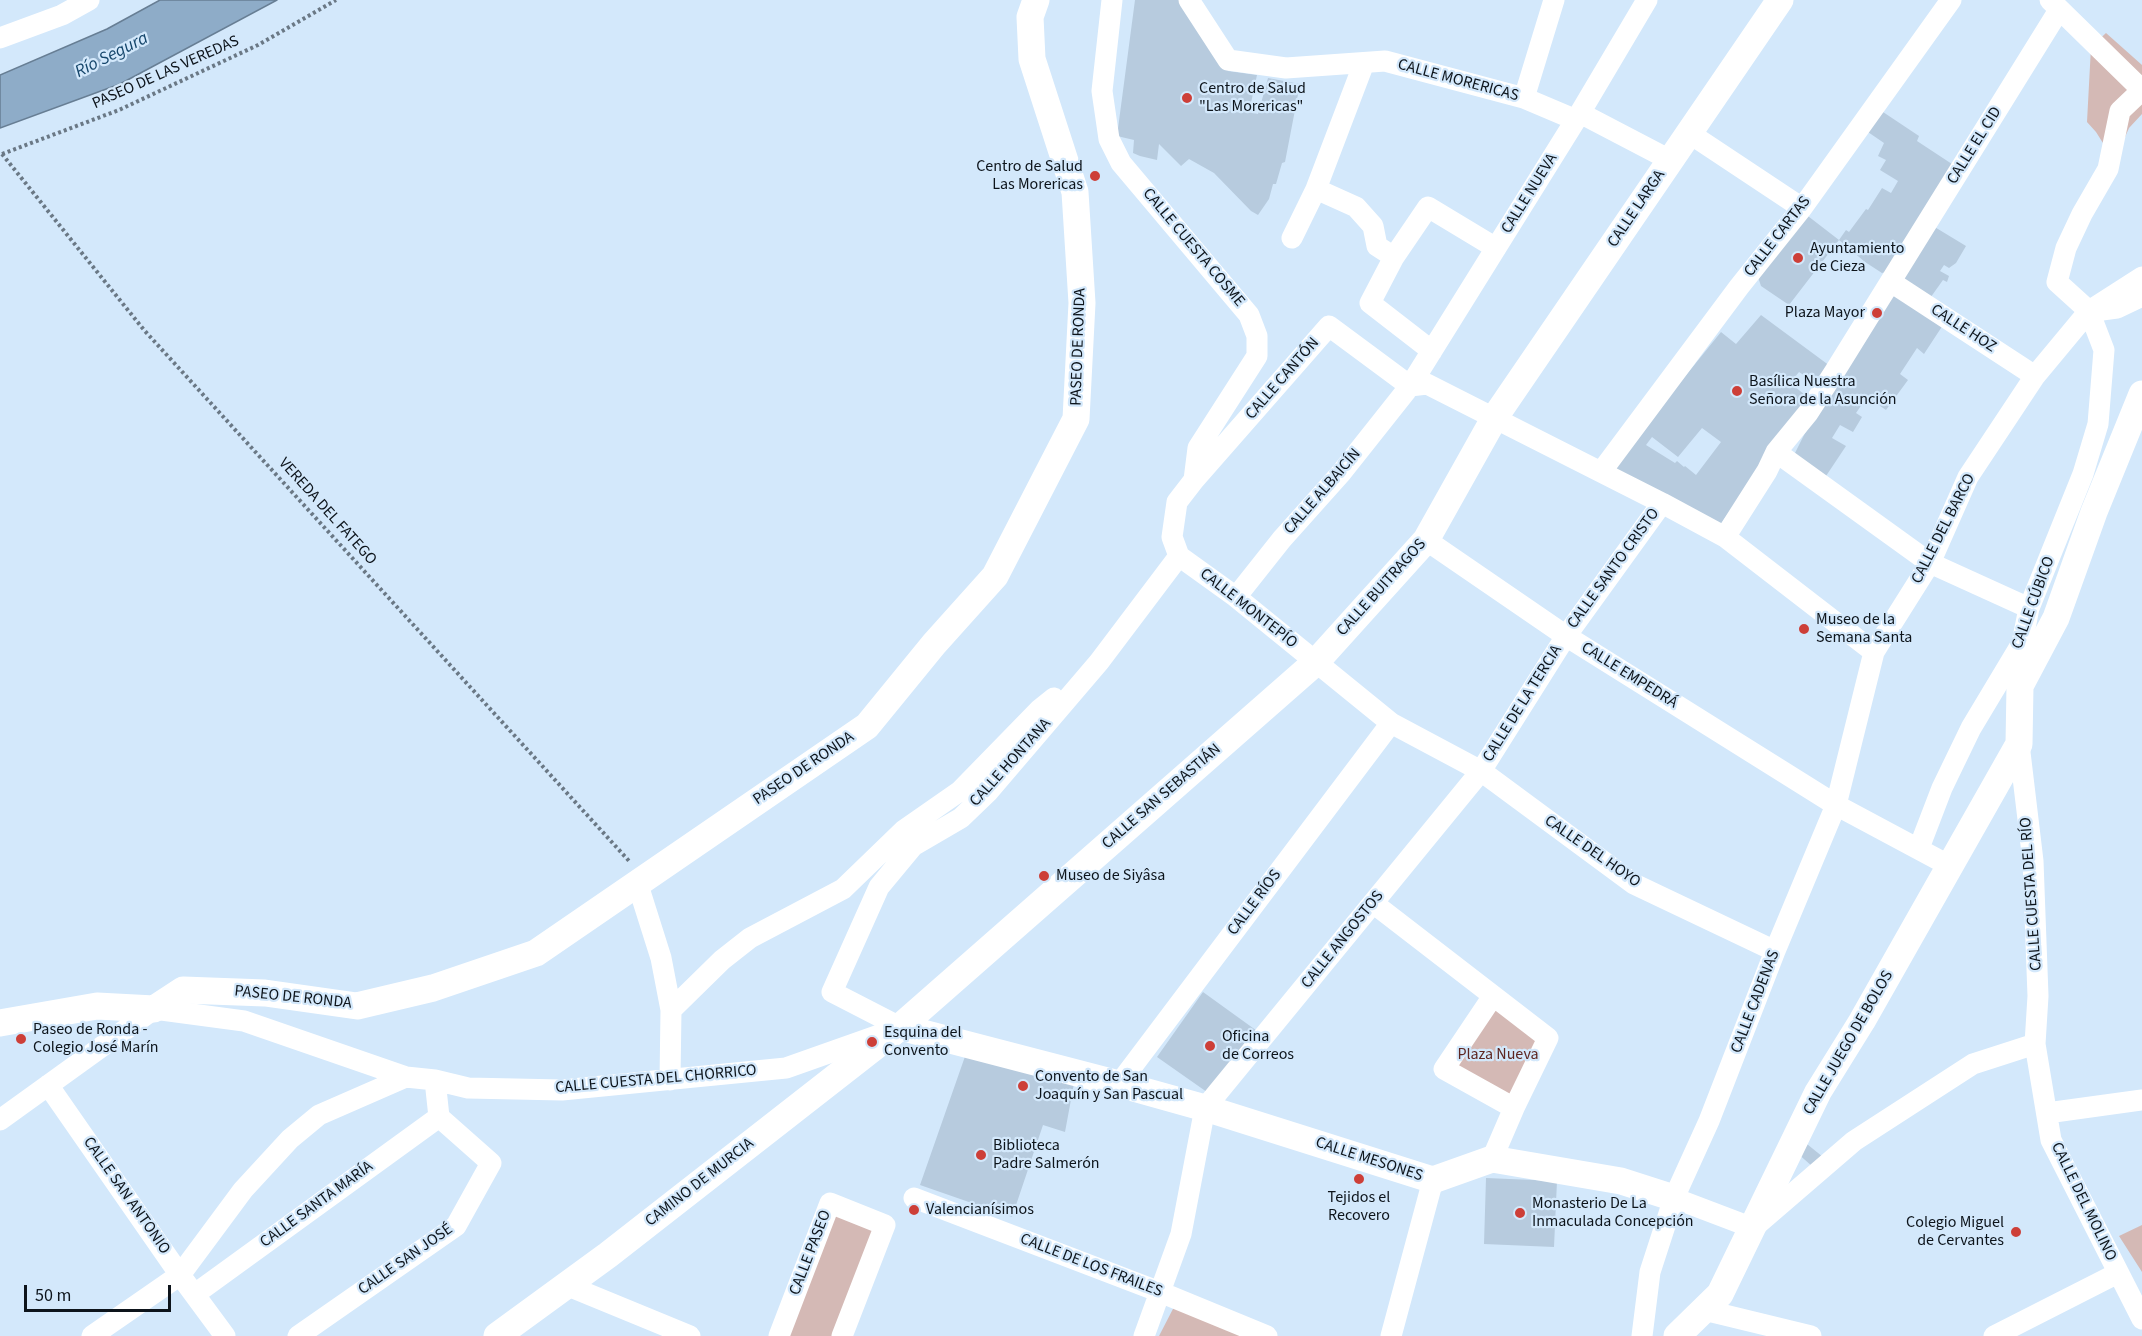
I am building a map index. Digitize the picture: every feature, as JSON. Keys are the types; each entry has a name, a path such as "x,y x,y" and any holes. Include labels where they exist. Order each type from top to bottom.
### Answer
{"main road":[{"name":"PASEO DE RONDA","path":"154,1009 183,990 265,993 357,1006 433,988 536,953 867,726 934,644 994,576 1076,419 1082,303 1075,192 1032,59 1030,17 1036,0"},
{"name":"CALLE LARGA","path":"1495,417 1780,0"},
{"path":"2019,744 2020,686 2056,618 2094,512 2142,394"},
{"name":"CALLE BUITRAGOS","path":"1316,662 1426,540 1495,417"},
{"name":"CALLE SAN SEBASTIÁN","path":"900,1027 1316,662"},
{"name":"CALLE JUEGO DE BOLOS","path":"1677,1336 1720,1294 1818,1092 1862,1021 2019,744"},
{"path":"0,1023 97,1006 154,1009"},
{"name":"CALLE MESONES","path":"900,1027 1205,1108 1433,1180 1492,1160 1621,1181 1674,1198"},
{"name":"CAMINO DE MURCIA","path":"496,1336 608,1255 900,1027"}],"street":[{"path":"0,38 62,15 89,0"},
{"name":"CALLE CUESTA COSME","path":"1112,0 1102,91 1109,139 1121,163 1249,315 1257,336 1257,356 1198,448 1194,480 1177,502 1172,537 1179,556"},
{"name":"CALLE MORERICAS","path":"1189,0 1228,60 1286,68 1385,62 1524,98 1578,116 1670,160"},
{"path":"1524,98 1554,0"},
{"name":"CALLE NUEVA","path":"1410,386 1578,116 1647,0"},
{"name":"CALLE CARTAS","path":"1601,472 1802,208 1951,0"},
{"path":"2054,5 2142,90 2120,111 2108,169 2082,214 2066,248 2057,282 2089,310 2117,308 2142,296"},
{"name":"CALLE EL CID","path":"1725,537 1767,471 1776,452 1808,413 1891,282 2054,5"},
{"path":"1292,238 1316,189 1364,63"},
{"path":"1689,133 1802,208"},
{"path":"1316,189 1356,207 1373,226 1377,246 1394,257"},
{"path":"1432,351 1370,303 1394,257 1428,207 1496,248"},
{"name":"CALLE DEL BARCO","path":"1836,805 1874,652 1930,562 1968,477 2035,376 2089,310 2142,277"},
{"name":"CALLE HOZ","path":"1891,282 2035,376"},
{"name":"CALLE CÚBICO","path":"1919,848 1942,788 1971,728 2022,643 2029,608 2083,474 2098,424 2104,350 2089,310"},
{"name":"CALLE CANTÓN","path":"1194,480 1329,326 1410,386"},
{"path":"1410,386 1427,384 1725,537 1874,652"},
{"name":"CALLE ALBAICÍN","path":"1236,597 1282,539 1341,473 1410,386"},
{"path":"1776,452 1930,562 2029,608"},
{"name":"CALLE SANTO CRISTO","path":"1566,636 1662,503"},
{"name":"CALLE EMPEDRÁ","path":"1426,540 1566,636 1836,805 1950,866"},
{"name":"CALLE MONTEPÍO","path":"1179,556 1236,597 1391,723"},
{"name":"CALLE HONTANA","path":"900,1027 832,992 879,887 913,846 961,818 988,792 1099,662 1179,556"},
{"name":"CALLE DE LA TERCIA","path":"1481,771 1566,636"},
{"path":"671,1010 722,960 750,938 843,889 904,830 960,791 1039,710 1099,662"},
{"name":"CALLE DEL HOYO","path":"1391,723 1481,771 1634,884 1775,951"},
{"name":"CALLE RÍOS","path":"1119,1084 1391,723"},
{"name":"CALLE CUESTA DEL RÍO","path":"2019,744 2033,861 2038,996 2035,1044"},
{"name":"CALLE ANGOSTOS","path":"1205,1108 1481,771"},
{"name":"CALLE CADENAS","path":"1642,1336 1650,1272 1674,1198 1709,1121 1775,951 1836,805"},
{"path":"641,880 661,958 671,1010 670,1080"},
{"path":"1373,903 1548,1038 1492,1160"},
{"path":"1492,996 1444,1069 1514,1108"},
{"path":"0,1120 154,1009"},
{"name":"CALLE CUESTA DEL CHORRICO","path":"154,1009 243,1021 406,1077 435,1080 468,1088 562,1090 786,1068 900,1027"},
{"path":"1674,1198 1753,1228 1854,1141 1973,1064 2035,1044"},
{"name":"CALLE DEL MOLINO","path":"2035,1044 2051,1140 2142,1319"},
{"path":"92,1336 180,1275 243,1190 290,1139 319,1114 406,1077"},
{"path":"435,1080 439,1117"},
{"name":"CALLE SAN ANTONIO","path":"48,1085 225,1336"},
{"path":"2047,1113 2142,1100"},
{"path":"1144,1336 1181,1234 1205,1108"},
{"name":"CALLE SANTA MARÍA","path":"195,1294 439,1117"},
{"name":"CALLE SAN JOSÉ","path":"298,1336 456,1226 491,1163 439,1117"},
{"path":"1391,1336 1433,1180"},
{"name":"CALLE DE LOS FRAILES","path":"914,1198 1160,1292 1267,1336"},
{"name":"CALLE PASEO","path":"779,1336 830,1203 885,1225 849,1334"},
{"path":"1994,1336 2118,1273"},
{"path":"566,1285 690,1336"},
{"path":"1704,1310 1811,1336"}],"path":[{"name":"PASEO DE LAS VEREDAS","path":"1,154 119,110 258,45 336,0"},
{"name":"VEREDA DEL FATEGO","path":"1,154 144,330 641,880"}],"green space":[{"path":"2106,33 2142,65 2142,114 2129,128 2118,153 2108,151 2087,122 2091,47"},
{"name":"Plaza Nueva","path":"1493,996 1548,1038 1514,1108 1444,1069"},
{"path":"830,1203 885,1225 842,1336 779,1336"},
{"path":"2142,1225 2142,1272 2119,1236"},
{"path":"1175,1305 1257,1336 1159,1336"}],"water":[{"name":"Río Segura","path":"160,0 277,0 120,84 0,128 0,75 107,29"}],"building":[{"name":"Centro de Salud \"Las Morericas\"","path":"1135,0 1186,0 1202,19 1228,71 1257,75 1249,112 1258,114 1268,78 1300,84 1285,162 1282,163 1269,199 1258,215 1251,211 1214,173 1189,159 1181,166 1159,144 1157,160 1140,156 1133,153 1134,140 1117,136"},
{"path":"1880,110 1919,136 1917,141 1955,166 1890,271 1882,273 1839,240 1846,230 1849,232 1866,209 1868,210 1882,188 1891,193 1898,181 1880,170 1886,160 1878,156 1884,143 1865,130"},
{"name":"Ayuntamiento de Cieza","path":"1804,213 1839,240 1789,305 1761,286 1758,277"},
{"path":"1933,226 1966,246 1956,263 1949,268 1944,265 1940,271 1949,276 1947,282 1943,280 1928,301 1902,277"},
{"path":"1895,292 1943,325 1924,354 1917,348 1900,374 1908,380 1886,410 1867,397 1856,413 1862,417 1853,432 1840,425 1832,438 1846,446 1824,479 1793,457 1804,435"},
{"name":"Basílica Nuestra Señora de la Asunción","path":"1761,315 1830,366 1816,383 1799,372 1790,383 1809,398 1720,525 1616,470 1614,464 1721,332 1736,344","holes":["1702,428 1721,442 1696,475 1677,461 1675,463 1646,445 1652,437 1678,457"]},
{"name":"Oficina de Correos","path":"1203,992 1264,1036 1214,1097 1157,1057"},
{"name":"Biblioteca Padre Salmerón","path":"969,1045 1075,1078 1065,1132 1043,1125 1012,1217 920,1185"},
{"path":"1802,1140 1823,1157 1813,1167 1796,1152"},
{"name":"Monasterio De La Inmaculada Concepción","path":"1486,1178 1557,1181 1554,1247 1484,1244"}],"place":[{"name":"Centro de Salud \"Las Morericas\"","path":"1187,98"},
{"name":"Centro de Salud Las Morericas","path":"1095,176"},
{"name":"Ayuntamiento de Cieza","path":"1798,258"},
{"name":"Plaza Mayor","path":"1877,313"},
{"name":"Basílica Nuestra Señora de la Asunción","path":"1737,391"},
{"name":"Museo de la Semana Santa","path":"1804,629"},
{"name":"Museo de Siyâsa","path":"1044,876"},
{"name":"Paseo de Ronda - Colegio José Marín","path":"21,1039"},
{"name":"Esquina del Convento","path":"872,1042"},
{"name":"Oficina de Correos","path":"1210,1046"},
{"name":"Convento de San Joaquín y San Pascual","path":"1023,1086"},
{"name":"Biblioteca Padre Salmerón","path":"981,1155"},
{"name":"Tejidos el Recovero","path":"1359,1179"},
{"name":"Valencianísimos","path":"914,1210"},
{"name":"Monasterio De La Inmaculada Concepción","path":"1520,1213"},
{"name":"Colegio Miguel de Cervantes","path":"2016,1232"}]}
